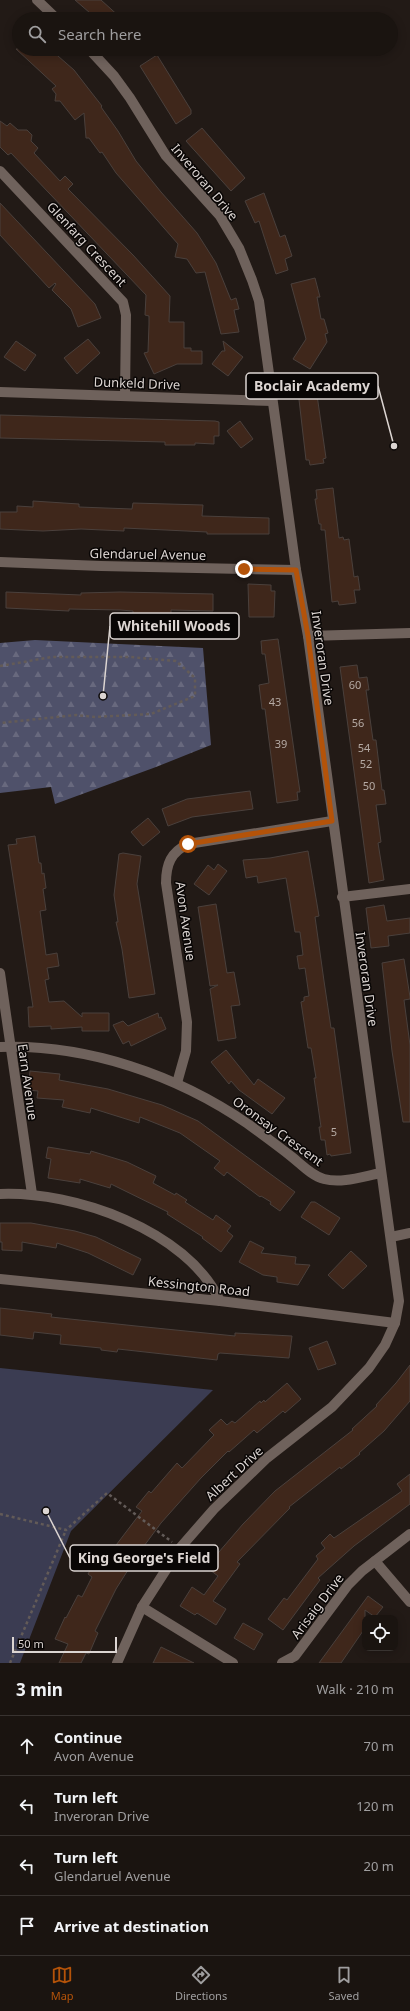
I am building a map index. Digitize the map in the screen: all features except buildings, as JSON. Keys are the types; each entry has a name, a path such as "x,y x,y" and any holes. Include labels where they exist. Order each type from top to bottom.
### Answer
{"street":[{"path":"37,0 50,12"},
{"name":"Inveroran Drive","path":"95,56 126,92 166,156 220,216 238,248 252,280 259,301 296,570 308,636 342,897 391,1237 399,1301 395,1323"},
{"name":"Glenfarg Crescent","path":"0,171 123,302 126,315 125,395"},
{"name":"Dunkeld Drive","path":"0,392 272,401"},
{"name":"Glendaruel Avenue","path":"0,562 101,566 296,570"},
{"path":"308,636 409,631"},
{"name":"Avon Avenue","path":"177,1083 186,1051 187,1022 166,883 168,864 172,856 178,849 188,844 332,821"},
{"path":"342,897 410,889"},
{"name":"Earn Avenue","path":"0,973 5,1047 32,1194"},
{"name":"Oronsay Crescent","path":"5,1047 44,1049 96,1057 134,1067 177,1083 225,1108 264,1135 313,1174 323,1179 334,1181 381,1173"},
{"path":"0,1194 32,1194 89,1206 109,1212 156,1236 193,1264 215,1290 220,1301"},
{"path":"391,1237 410,1233"},
{"name":"Kessington Road","path":"0,1279 220,1301 395,1323"},
{"name":"Albert Drive","path":"117,1663 142,1607 180,1548 219,1504 267,1458 332,1407 369,1368 385,1345 395,1323"},
{"name":"Arisaig Drive","path":"282,1663 295,1656 348,1585 375,1561 410,1534"},
{"path":"375,1561 410,1602"},
{"path":"142,1607 233,1663"}],"path":[{"path":"0,666 52,658 130,657 176,660 195,678 195,696 151,714 95,717 76,715 0,723"},
{"path":"10,1663 66,1530 107,1493 180,1548"},
{"path":"0,1514 66,1530"}],"shaded area":[{"path":"0,1368 213,1390 71,1531 20,1663 0,1663"}],"green space":[{"path":"35,640 203,648 211,745 55,804 51,787 0,793 0,643"}],"place":[{"name":"Boclair Academy","path":"394,446"},
{"name":"Whitehill Woods","path":"103,696"},
{"name":"King George's Field","path":"46,1511"}],"route":[{"path":"188,844 332,821 308,636 296,570 244,569"}]}
